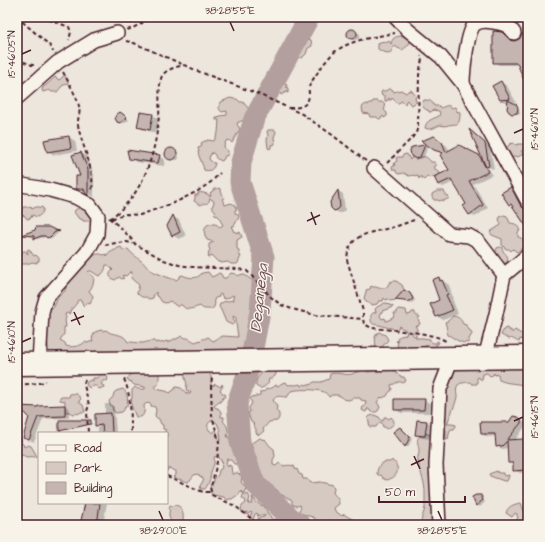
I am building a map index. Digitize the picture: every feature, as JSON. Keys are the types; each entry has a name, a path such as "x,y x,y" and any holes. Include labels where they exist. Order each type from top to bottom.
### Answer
{"highway":[{"path":"17,364 215,367 277,360 528,357"}],"street":[{"path":"395,17 408,30 441,57 462,84 528,202"},
{"path":"462,84 466,53 471,32 476,21 501,23 508,26 514,33"},
{"path":"17,98 58,62 94,40 114,34"},
{"path":"374,168 449,234 469,236 478,241 504,275"},
{"path":"17,184 50,190 75,197 90,205 98,216 97,234 87,252 46,298 42,312 39,364"},
{"path":"485,358 504,275 528,256"},
{"path":"439,525 436,465 440,389 452,358"}],"path":[{"path":"17,17 52,48 79,106 80,114 78,122 80,135 90,168 93,187 90,205 98,209 121,228 135,244"},
{"path":"42,17 69,26 71,32 69,43 58,62"},
{"path":"114,34 133,28 153,17"},
{"path":"290,108 299,108 307,102 310,85 330,56 336,51 353,42 408,30"},
{"path":"114,34 200,72 258,94 302,114 374,168 388,162 416,133 418,126 419,75 422,59 421,52"},
{"path":"110,219 128,202 142,180 150,162 159,117 160,82 163,75 166,71 184,65"},
{"path":"110,219 126,214 140,215 176,202 205,186 220,173"},
{"path":"427,215 396,226 365,234 351,244 347,253 347,260 363,311 364,324 372,328 423,334 446,340 452,350 452,358"},
{"path":"87,252 101,246 127,242 135,244 164,260 179,264 192,267 239,269 247,271 271,297 281,305 316,315 363,319"},
{"path":"215,367 211,386 212,415 219,442 217,462 210,486 211,492 212,495 235,506 258,525"},
{"path":"122,377 128,388 129,394 131,432"},
{"path":"81,379 86,379 84,385 89,405 87,410 88,432"},
{"path":"168,476 203,492 211,492"}],"green space":[{"path":"405,36 410,41 402,50 394,46 390,53 378,49 378,44 380,42 385,41 386,43 389,41 391,44 394,38"},
{"path":"308,39 311,40 312,46 308,48 306,54 302,58 299,57 296,55 297,50"},
{"path":"65,75 68,83 62,86 57,92 52,92 49,90 43,92 43,87 55,77 59,80"},
{"path":"278,84 286,84 288,93 286,92 281,95 280,93 277,94 278,97 275,98 271,95"},
{"path":"392,89 394,92 401,90 406,93 411,90 416,96 415,99 417,102 412,105 407,100 405,104 401,101 397,103 392,98 391,100 389,100 389,98 385,101 385,96 382,96 381,93 382,91"},
{"path":"230,98 243,102 250,109 248,117 245,120 238,122 237,124 240,129 232,143 229,140 226,141 224,146 228,151 228,155 221,161 215,157 213,153 211,153 212,154 210,155 209,159 215,163 213,168 206,171 204,170 198,148 201,147 201,143 207,140 214,141 218,133 219,120 216,120 216,118 227,115 227,111 222,112 219,107 221,102"},
{"path":"424,100 428,100 434,106 439,106 441,108 448,106 456,108 456,111 460,112 458,123 445,126 440,125 431,129 425,128 428,121 439,116 440,113 439,111 433,110 429,112 425,109 422,104"},
{"path":"373,101 382,102 385,105 384,110 387,113 387,116 384,118 383,116 379,119 377,117 370,117 369,114 363,113 362,107 366,104 368,105 369,103 372,103"},
{"path":"268,130 275,130 276,132 274,137 275,144 271,145 271,148 269,149 267,140"},
{"path":"513,143 516,145 522,144 524,149 521,151 523,154 512,158 505,149"},
{"path":"407,154 410,160 412,157 426,157 431,162 436,164 434,167 440,174 430,178 427,176 424,180 422,177 419,179 418,175 409,176 404,173 398,174 396,170 393,170 392,168 395,166 394,163 397,161 396,158"},
{"path":"219,188 224,198 222,199 225,205 231,203 237,208 235,213 238,214 239,217 234,226 231,227 233,231 238,233 240,232 242,237 237,240 237,249 239,250 239,255 241,256 237,264 231,264 228,262 221,263 212,256 208,258 208,253 210,250 209,244 214,242 207,240 205,237 205,228 211,224 216,224 220,227 223,225 220,218 214,214 216,212 212,207 214,202 213,200 210,198 208,203 200,205 194,201 195,195 198,195 198,193 205,193 210,197 210,193 214,189"},
{"path":"437,191 444,191 449,198 444,201 434,200 432,194"},
{"path":"31,206 32,209 41,207 43,208 43,211 37,217 32,215 31,218 27,219 21,212 23,207"},
{"path":"81,207 84,210 87,208 92,218 90,221 83,221 82,219 78,218 74,212"},
{"path":"504,215 507,216 510,223 518,226 520,231 518,232 518,237 523,240 525,244 517,252 513,249 511,251 506,249 502,245 502,239 492,235 490,232 501,225 499,220 500,217"},
{"path":"121,247 123,250 128,249 149,269 176,280 182,275 195,278 202,273 208,272 212,277 219,273 223,278 226,278 231,273 236,274 237,276 243,274 257,284 257,287 253,293 254,297 252,299 254,315 252,318 253,331 249,337 247,345 250,349 249,351 49,354 45,310 54,307 58,297 65,291 66,286 81,267 84,267 83,264 85,261 97,254 106,254 107,256","holes":["106,265 113,270 110,273 110,277 115,280 119,277 122,279 124,278 122,276 123,275 126,276 132,272 131,278 139,285 137,293 141,296 149,299 153,298 156,292 157,296 162,302 166,303 170,301 178,307 182,305 190,309 200,306 204,309 212,309 215,303 214,300 215,298 219,297 219,295 221,294 223,298 226,299 233,295 233,300 223,302 219,307 226,322 232,325 235,322 233,316 236,318 238,337 223,336 213,341 208,337 195,342 182,336 168,343 167,341 161,343 156,343 154,341 141,343 128,342 123,336 106,330 101,330 95,332 92,338 93,341 71,347 66,346 65,343 60,340 64,334 64,327 66,327 65,314 69,314 79,300 81,300 84,306 87,303 90,304 93,296 89,291 93,285 94,277 88,272 91,271 99,276 104,272"]},
{"path":"500,247 508,258 507,262 502,265 493,260 497,248"},
{"path":"29,249 34,256 36,255 39,258 39,261 37,261 37,263 32,262 27,264 19,262 17,258 18,255 21,255 23,251 28,254 27,250"},
{"path":"396,281 402,285 404,290 396,300 390,301 384,298 383,301 379,301 377,304 372,305 366,302 364,298 366,290 370,289 371,286 386,288 390,282"},
{"path":"385,303 393,307 382,311 380,316 382,319 385,318 386,321 393,318 395,316 394,313 397,313 398,309 406,310 407,315 415,312 417,316 420,317 418,319 420,324 415,326 417,331 413,332 412,334 414,336 416,335 416,338 430,339 433,343 436,343 437,341 439,342 436,344 437,348 429,349 428,344 424,347 415,349 407,347 403,349 398,347 398,343 396,341 398,340 397,338 407,334 405,329 399,326 397,330 394,330 392,328 372,323 371,315 376,312 375,309 377,307"},
{"path":"453,316 460,318 463,324 466,325 471,331 472,334 469,342 463,343 448,335 445,322"},
{"path":"507,328 508,330 511,330 511,332 515,330 523,335 523,340 520,339 519,342 501,335 504,329"},
{"path":"380,332 386,336 388,340 382,347 378,348 376,347 375,337 377,333"},
{"path":"528,366 528,385 504,382 499,380 498,374 495,375 494,373 490,376 487,373 483,374 482,380 479,377 477,378 477,384 472,384 470,382 459,384 456,390 457,397 454,408 447,424 456,426 454,429 450,430 448,439 446,439 446,430 443,428 445,389 453,368"},
{"path":"377,368 394,368 395,372 401,377 404,377 406,381 391,385 392,389 387,396 381,397 377,402 380,407 378,411 371,412 367,409 365,412 362,410 366,401 361,400 360,398 353,398 349,400 343,399 338,395 332,395 329,397 324,392 317,390 294,390 291,391 287,397 275,397 273,401 276,403 279,418 277,421 269,422 263,429 264,431 259,435 256,433 256,429 251,422 248,413 250,412 249,408 252,403 250,399 260,395 260,392 266,391 266,389 286,382 288,385 310,385 314,382 321,382 329,379 330,374 333,373 353,374 363,370 368,372 376,371 378,370"},
{"path":"278,369 275,376 269,379 269,382 265,386 260,388 256,386 257,380 263,371"},
{"path":"103,372 108,378 107,381 104,380 101,384 104,387 99,389 96,386 90,388 88,387 86,384 87,382 90,380 93,381 93,378 97,378"},
{"path":"131,372 155,372 159,374 158,385 154,387 158,390 160,388 160,390 170,393 176,387 183,389 188,394 191,392 187,391 186,389 187,384 185,374 186,372 207,372 211,376 211,386 215,384 221,387 222,384 223,386 220,390 226,396 214,406 221,412 221,417 224,417 223,421 228,430 227,436 233,442 233,445 237,450 234,452 237,454 237,464 234,464 228,459 226,460 226,463 228,467 229,465 231,466 233,475 238,473 242,477 241,482 246,488 244,493 242,493 241,490 239,495 232,499 226,500 224,497 212,495 210,490 210,487 218,475 223,463 217,456 214,457 210,479 205,489 201,489 200,486 204,479 197,474 194,475 188,482 173,477 176,475 176,471 170,468 168,469 168,432 165,432 166,430 163,429 163,425 155,416 155,407 151,406 151,404 145,404 142,416 136,417 131,405 132,390 135,387 137,389 145,389 145,387 134,385 128,381 127,379","holes":["211,421 217,423 220,430 220,440 216,429 213,433 208,427 208,424"]},
{"path":"123,389 126,392 128,401 127,406 125,406 122,412 116,413 113,411 109,401 116,391"},
{"path":"70,394 76,394 80,397 81,399 79,401 83,405 85,412 73,414 65,412 65,401 60,400 60,397 69,397"},
{"path":"374,415 379,417 382,421 384,420 384,417 389,419 391,417 394,424 387,429 383,427 382,423 380,422 376,427 370,427 368,418"},
{"path":"425,433 431,435 433,438 433,501 431,504 433,506 435,525 418,525 421,523 425,508 425,489 419,468 418,438 425,436"},
{"path":"20,438 24,447 28,445 31,446 37,456 26,457 17,452 17,439"},
{"path":"260,438 263,440 265,439 274,449 275,456 273,465 276,466 279,463 284,466 294,466 299,474 302,475 303,479 307,479 310,483 320,482 333,485 333,493 339,502 339,504 334,508 335,511 342,516 344,514 358,525 315,525 315,518 300,513 300,505 293,505 292,500 280,494 259,474 257,474 255,464 252,464 254,456 251,444"},
{"path":"392,460 396,464 397,474 387,480 381,475 378,475 377,471 380,465"},
{"path":"497,471 498,473 503,473 505,476 509,475 507,481 490,476 489,474"},
{"path":"244,493 246,495 248,494 250,498 248,504 252,504 253,497 256,502 262,506 263,505 272,520 281,520 283,523 276,525 262,524 258,518 264,517 265,515 257,516 257,513 255,514 253,520 250,516 252,513 251,512 246,515 247,512 244,513 241,511 242,506 246,503 242,498"},
{"path":"521,503 525,514 523,516 525,519 528,519 528,525 516,525 515,522 518,518 517,514 515,513 512,517 506,513 512,506"},
{"path":"170,505 178,506 182,509 183,521 177,524 171,522 169,515"}],"building":[{"path":"352,29 357,34 352,39 347,34"},
{"path":"493,31 502,32 510,40 514,41 519,39 522,34 525,34 526,60 528,60 528,72 526,72 527,85 517,63 493,63"},
{"path":"501,81 510,99 500,100 492,86"},
{"path":"508,100 517,105 517,113 512,114 509,112 507,109"},
{"path":"120,112 127,118 120,123 117,122 115,118"},
{"path":"140,112 153,114 150,130 137,127"},
{"path":"469,129 485,143 489,166 486,167"},
{"path":"69,136 71,148 47,152 44,140"},
{"path":"434,136 442,142 446,152 459,145 479,155 488,172 469,181 483,205 469,215 463,206 466,204 451,179 438,185 434,177 449,170 440,155 443,153 434,150 421,141"},
{"path":"425,145 420,157 416,159 411,156 410,150 412,147"},
{"path":"171,148 175,150 177,154 175,158 171,160 167,158 165,154 167,150"},
{"path":"127,150 160,155 158,163 129,159"},
{"path":"81,152 88,170 88,195 84,189 76,189 76,176 80,176 72,155"},
{"path":"511,187 521,206 528,211 528,229 511,204 509,205 501,193"},
{"path":"338,190 340,207 334,211 331,208 330,202"},
{"path":"173,215 180,232 172,236 167,226"},
{"path":"36,227 49,227 60,231 55,232 47,238 45,236 41,236 34,239 34,236 21,235 35,230"},
{"path":"439,277 440,281 442,280 448,294 446,295 453,310 436,317 430,304 439,300 432,280"},
{"path":"404,290 410,293 413,299 408,302 395,300"},
{"path":"394,399 425,399 424,410 394,410"},
{"path":"65,405 65,416 38,417 29,440 23,438 29,417 18,406 38,407"},
{"path":"111,413 112,432 103,432 102,425 95,426 95,414"},
{"path":"513,416 521,419 521,423 507,440 524,439 526,470 513,471 513,463 508,463 507,441 502,446 496,447 495,434 481,434 480,422 509,422"},
{"path":"59,420 91,420 91,424 59,431"},
{"path":"417,420 427,421 425,436 415,435"},
{"path":"400,427 410,437 405,447 393,432"},
{"path":"481,495 483,500 476,506 472,497"},
{"path":"85,504 100,504 97,525 80,525"}],"waterway":[{"name":"Deganega","path":"301,525 292,519 255,484 240,442 237,403 249,369 260,311 264,257 240,182 241,162 254,119 309,17"}]}
